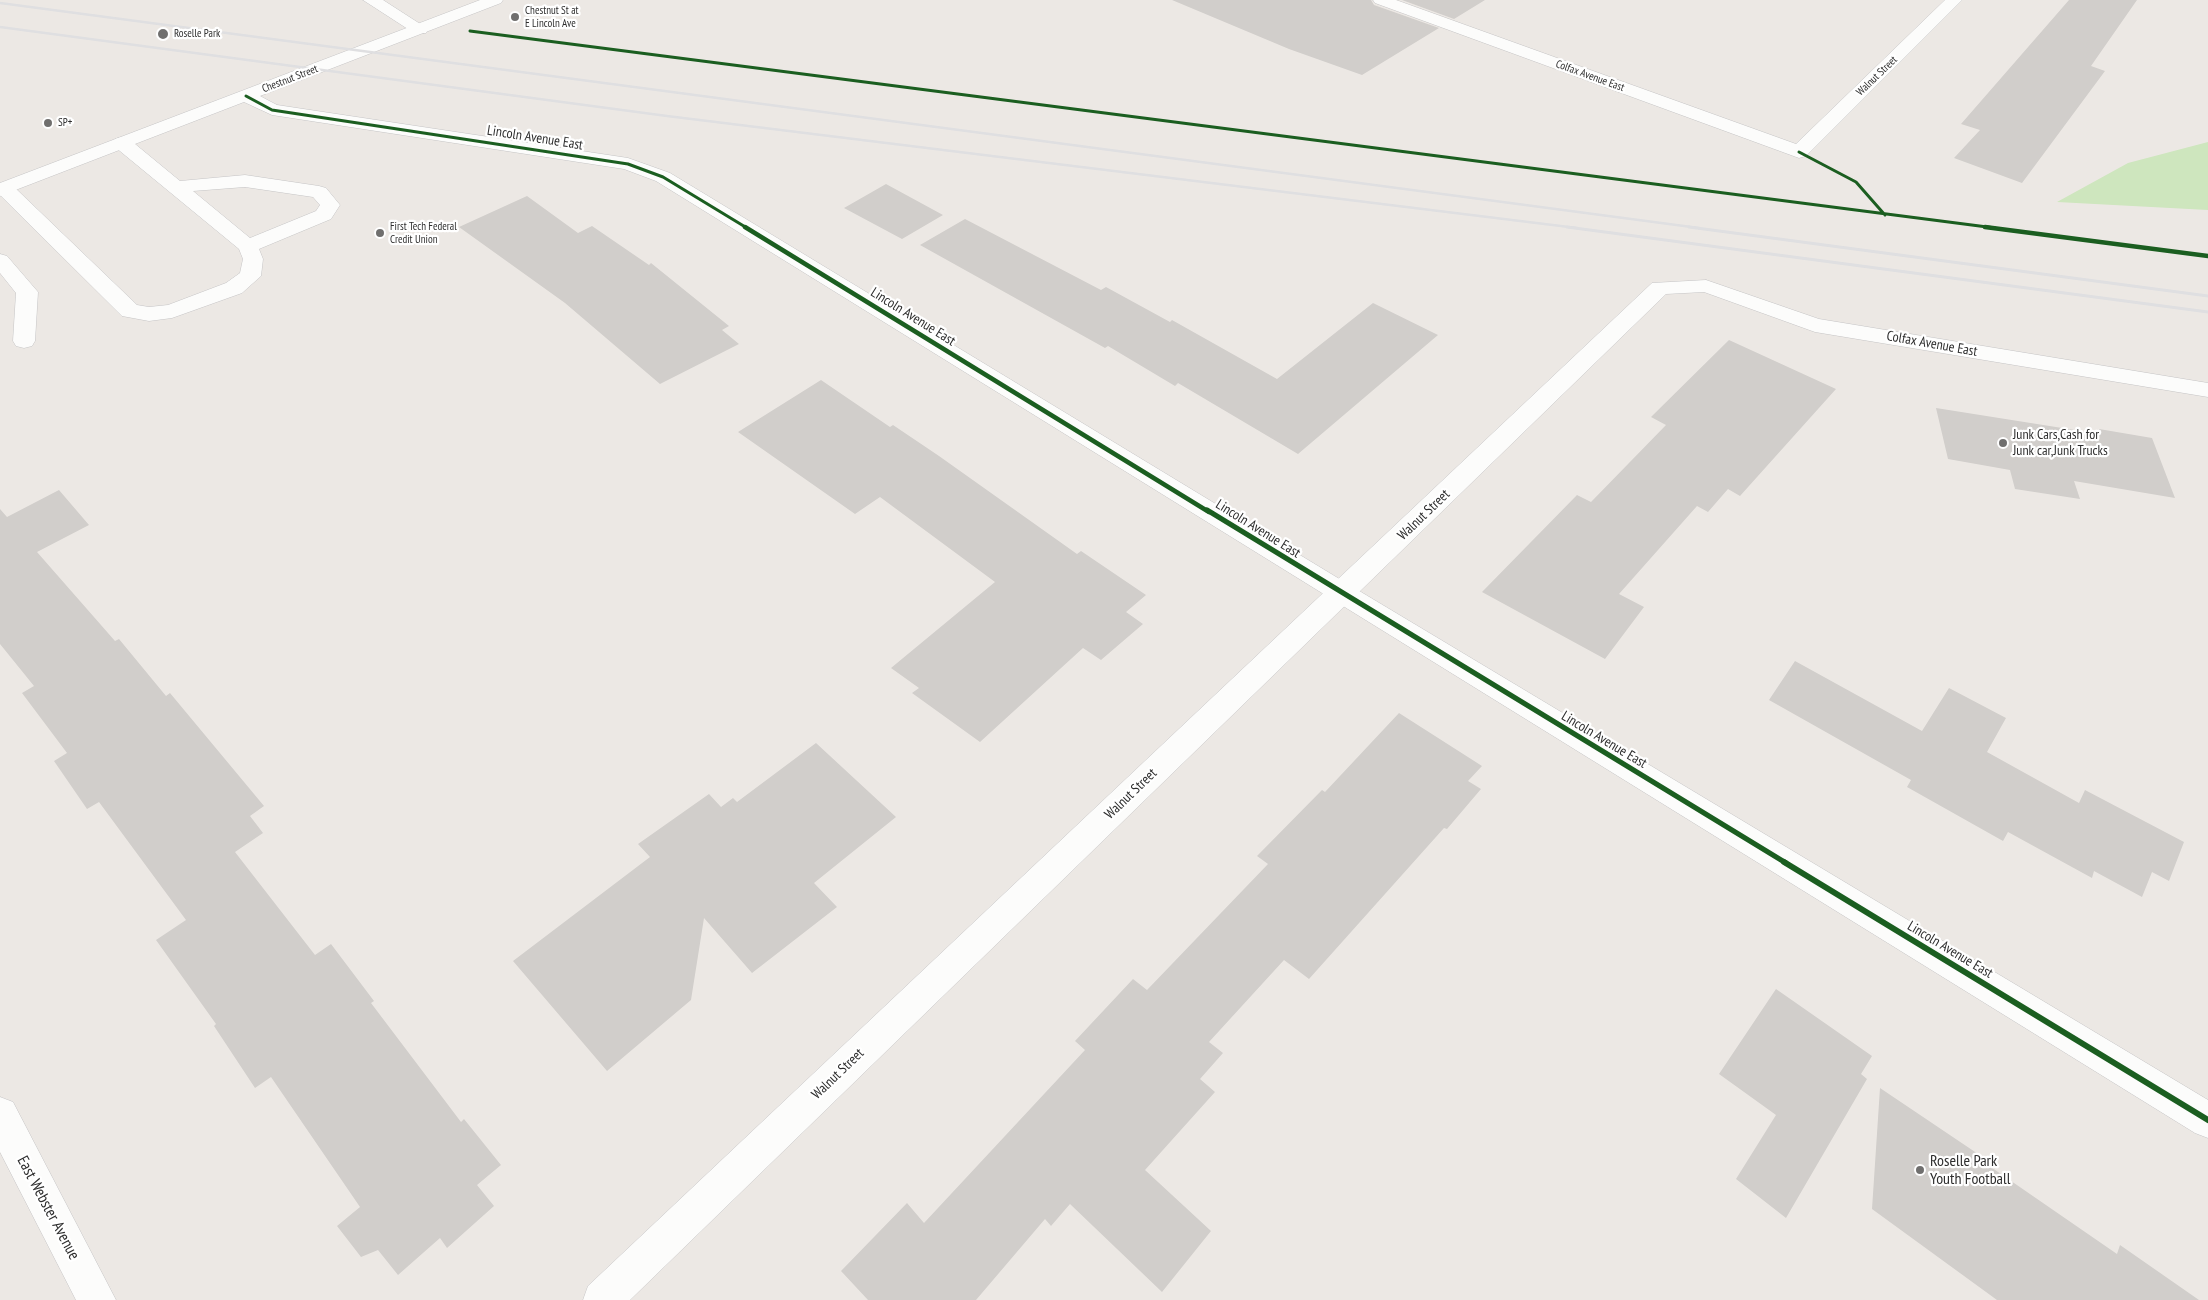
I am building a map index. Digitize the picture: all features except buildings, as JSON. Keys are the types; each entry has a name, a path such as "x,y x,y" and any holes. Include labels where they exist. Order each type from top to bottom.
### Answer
{"street":[{"path":"371,0 420,29"},
{"name":"Chestnut Street","path":"2,190 495,0"},
{"name":"Colfax Avenue East","path":"1381,0 1799,152"},
{"name":"Walnut Street","path":"1799,152 1954,0"},
{"name":"Lincoln Avenue East","path":"246,96 272,110 628,164 663,177 1342,594 2208,1120"},
{"path":"2,190 130,311 149,314 172,311 234,288 250,276 253,259 248,246 122,143"},
{"path":"178,188 245,181 319,192 330,204 324,215 248,246"},
{"path":"0,260 27,292 24,340"},
{"name":"Colfax Avenue East","path":"1660,288 1706,286 1815,324 2208,390"},
{"name":"Walnut Street","path":"602,1300 1660,288"},
{"name":"East Webster Avenue","path":"0,1116 97,1300"}],"green space":[{"path":"2208,142 2208,210 2057,202 2128,163"}],"railway":[{"path":"0,3 1699,228"},
{"path":"0,27 667,116 1577,228"},
{"path":"1567,227 2208,312"},
{"path":"1689,227 2208,296"}],"cycle path":[{"path":"470,31 2208,256"},
{"path":"246,96 272,110 628,164 663,177 2208,1120"},
{"path":"1799,152 1856,182 1885,215"}],"place":[{"name":"Chestnut St at E Lincoln Ave","path":"515,17"},
{"name":"Roselle Park","path":"163,34"},
{"name":"SP+","path":"48,123"},
{"name":"First Tech Federal Credit Union","path":"380,233"},
{"name":"Junk Cars,Cash for Junk car,Junk Trucks","path":"2003,443"},
{"name":"Roselle Park Youth Football","path":"1920,1170"}]}
